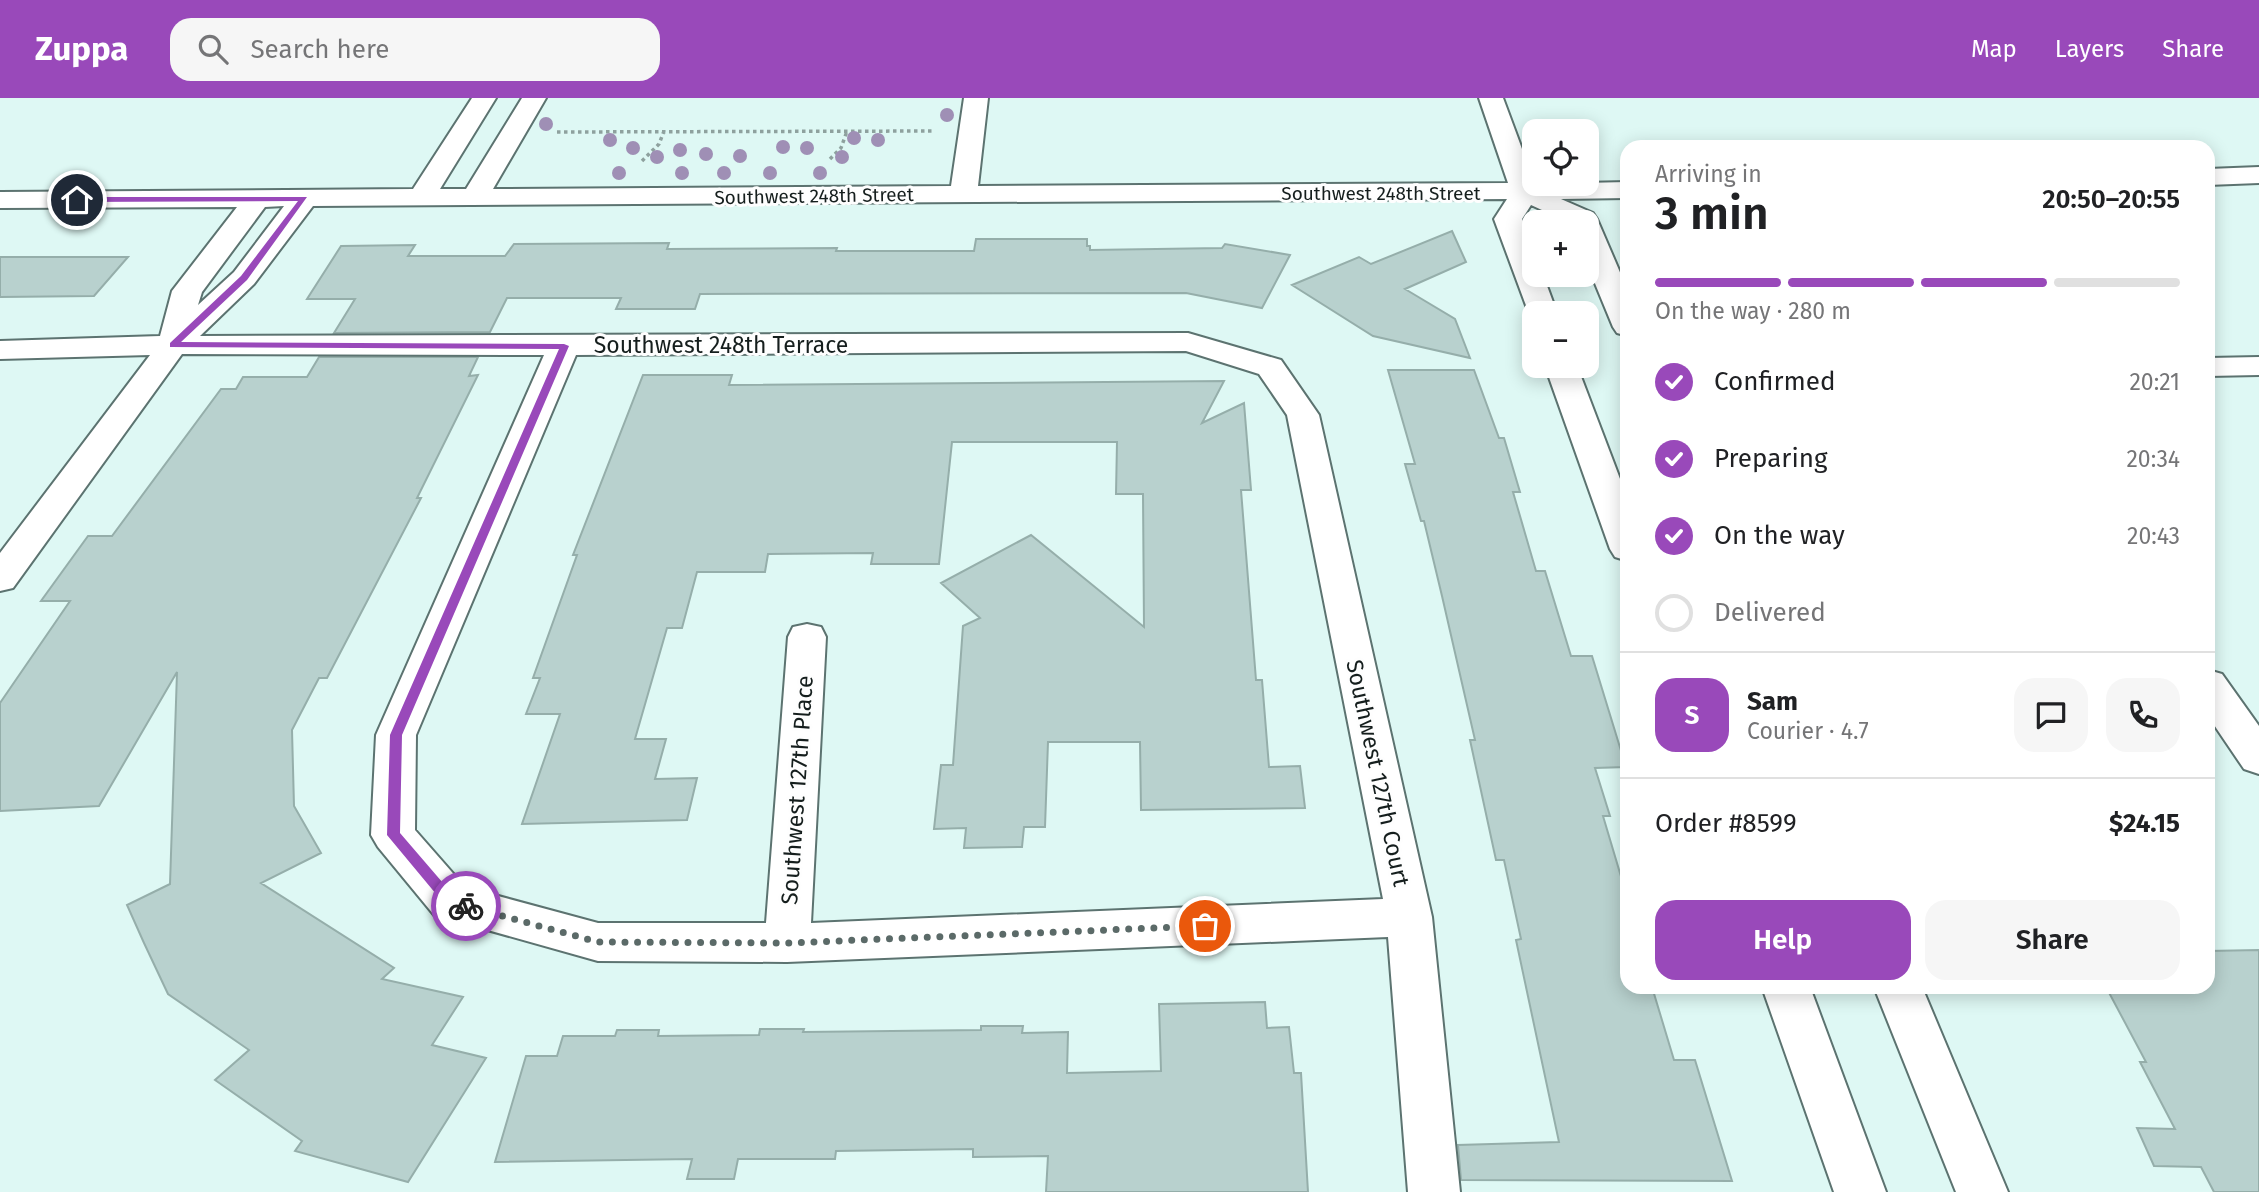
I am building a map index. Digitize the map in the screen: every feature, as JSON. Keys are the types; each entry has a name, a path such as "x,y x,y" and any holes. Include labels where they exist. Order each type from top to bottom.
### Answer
{"street":[{"path":"421,198 484,98"},
{"path":"473,199 534,98"},
{"path":"962,194 976,98"},
{"path":"1491,98 1522,184"},
{"path":"2215,177 2259,176"},
{"name":"Southwest 248th Street","path":"1599,191 1620,190"},
{"name":"Southwest 248th Street","path":"0,200 1522,192"},
{"path":"1522,196 1508,219 1538,301"},
{"path":"1533,196 1560,210"},
{"path":"173,345 187,291 257,199"},
{"path":"0,579 173,345 244,278 304,199"},
{"path":"1599,258 1620,308"},
{"name":"Southwest 248th Terrace","path":"0,350 173,345 564,346 1188,342 1270,367"},
{"path":"564,346 396,735 393,835 450,902 598,942 787,943 1409,917"},
{"path":"2215,367 2259,366"},
{"name":"Southwest 127th Court","path":"1270,367 1303,415 1409,917 1434,1192"},
{"path":"1565,378 1620,527"},
{"name":"Southwest 127th Place","path":"787,943 807,637"},
{"path":"2215,694 2259,758"},
{"path":"1789,994 1860,1192"},
{"path":"1901,994 1982,1192"}],"path":[{"path":"632,168 659,144 664,131"},
{"path":"830,160 841,148 848,131"},
{"path":"553,132 937,131"}],"building":[{"path":"1452,231 1466,262 1405,289 1455,319 1470,358 1373,336 1292,285 1359,257 1371,264"},
{"path":"976,239 1087,239 1090,250 1222,248 1225,244 1290,255 1262,308 1186,293 700,294 695,309 616,309 621,298 507,298 490,332 334,333 355,299 307,299 341,246 415,245 408,256 505,256 514,244 669,243 667,249 837,248 836,251 974,251"},
{"path":"0,257 128,257 94,296 0,297"},
{"path":"319,357 478,357 469,376 478,375 417,498 421,498 327,678 319,678 292,730 294,806 321,853 261,883 394,968 382,979 463,997 432,1045 486,1058 408,1182 295,1151 302,1141 215,1080 249,1050 168,994 144,943 127,905 170,884 177,672 99,806 0,811 0,703 70,601 41,601 88,536 112,536 221,389 236,389 243,377 307,377"},
{"path":"1388,370 1474,370 1499,438 1504,438 1520,492 1513,492 1536,571 1545,571 1571,656 1592,656 1620,747 1620,767 1595,768 1610,816 1603,816 1620,873 1620,994 1654,994 1674,1060 1695,1060 1732,1181 1461,1180 1458,1145 1559,1142 1516,940 1521,939 1504,860 1496,860 1470,740 1475,740 1442,596 1424,521 1421,521 1405,464 1415,464"},
{"path":"643,375 732,375 729,385 1224,381 1202,423 1244,403 1251,490 1241,490 1256,680 1262,680 1269,767 1300,766 1305,808 1141,810 1140,742 1048,742 1045,827 1024,827 1022,847 964,848 966,828 934,829 941,765 953,765 963,626 980,618 941,583 1031,535 1144,627 1143,494 1116,494 1117,442 952,442 939,564 871,564 873,553 768,554 765,572 697,572 682,628 667,628 635,739 666,739 655,779 697,778 687,820 522,824 560,714 526,714 540,678 533,678 577,555 573,555"},
{"path":"2259,950 2259,1192 2214,1192 2201,1167 2154,1166 2137,1128 2175,1129 2140,1062 2146,1062 2110,994 2215,994 2215,951"},
{"path":"1265,1002 1267,1028 1289,1027 1294,1073 1301,1073 1308,1192 1046,1192 1048,1156 973,1157 973,1149 836,1151 835,1159 738,1159 734,1179 687,1179 692,1159 495,1162 526,1056 557,1056 563,1036 615,1036 617,1030 659,1030 658,1036 759,1035 760,1029 804,1029 803,1032 981,1030 981,1026 1023,1026 1022,1033 1068,1032 1067,1073 1161,1071 1159,1004"}],"way so far":[{"path":"466,906 598,942 787,943 1205,926"}],"route":[{"path":"77,200 304,199 244,278 173,345 564,346 396,735 393,835 450,902 466,906"}]}
